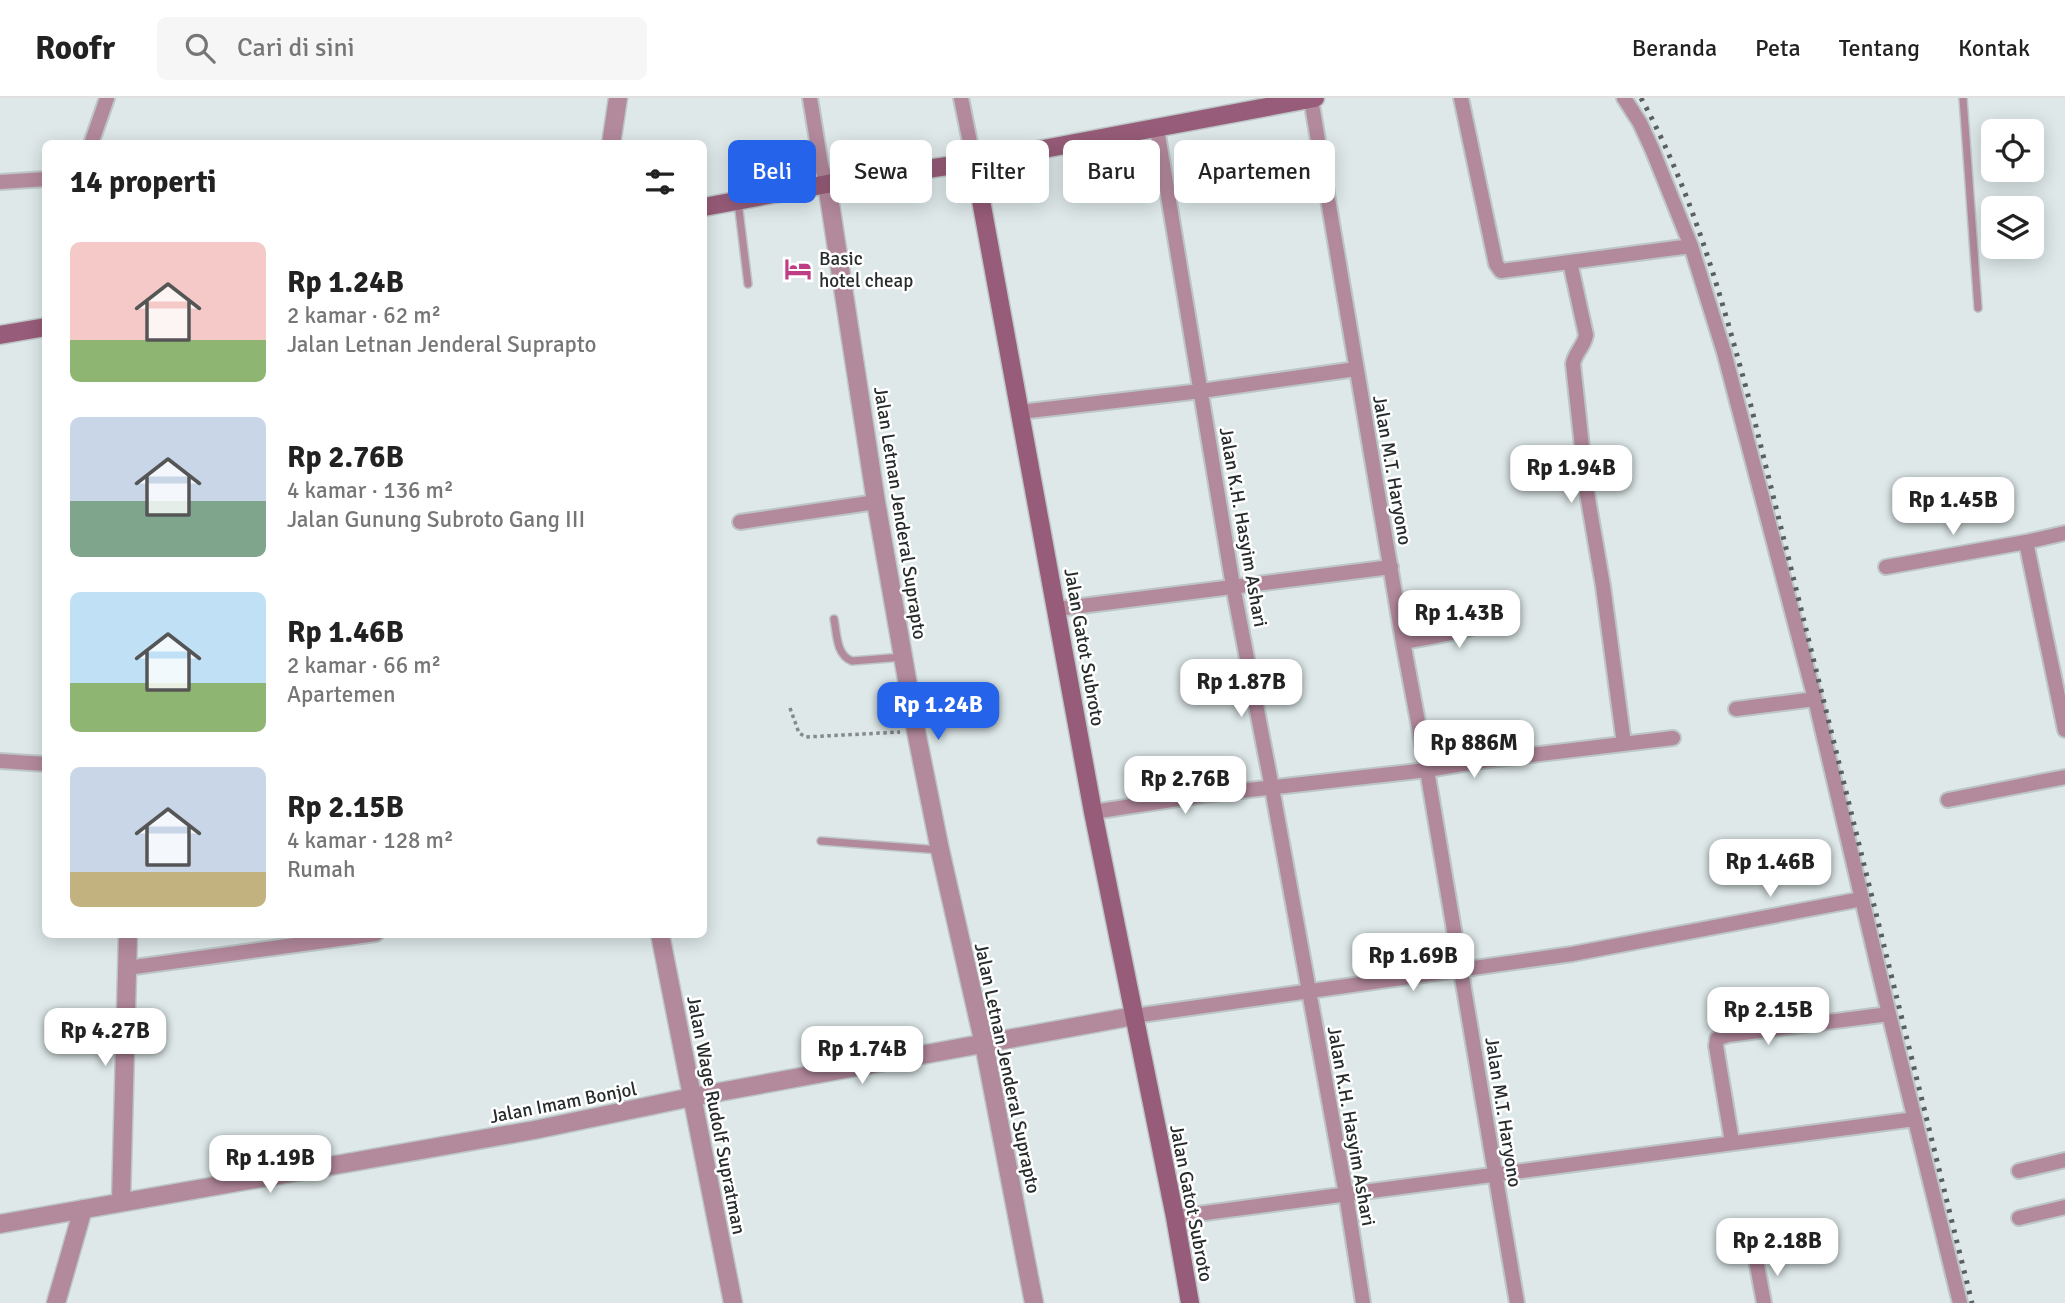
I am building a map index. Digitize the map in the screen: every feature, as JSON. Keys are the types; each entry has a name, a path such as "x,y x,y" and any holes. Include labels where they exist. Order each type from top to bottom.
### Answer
{"main road":[{"path":"1049,148 1313,98"},
{"path":"816,186 946,166"},
{"path":"707,206 728,203"},
{"name":"Jalan Gatot Subroto","path":"982,203 1093,811 1190,1303"},
{"path":"0,335 42,328"}],"street":[{"path":"92,140 107,98"},
{"path":"612,140 617,98"},
{"name":"Jalan Letnan Jenderal Suprapto","path":"810,98 821,165 827,184 876,502 916,731 940,850 985,1044 1034,1303"},
{"path":"961,98 970,140"},
{"name":"Jalan M.T. Haryono","path":"1313,98 1356,369 1517,1303"},
{"path":"1461,98 1497,268 1504,271 1691,246"},
{"path":"1624,98 1653,149 1691,246 1724,352 1815,699 1960,1303"},
{"name":"Jalan K.H. Hasyim Ashari","path":"1157,129 1233,586 1346,1194 1363,1303"},
{"path":"0,182 42,179"},
{"path":"1570,262 1586,335 1573,364 1587,493 1625,744"},
{"path":"1020,412 1356,369"},
{"path":"740,523 876,502"},
{"path":"1886,567 2065,533"},
{"path":"2026,542 2065,730"},
{"path":"1057,608 1391,567"},
{"path":"1403,642 1453,634 1504,617"},
{"path":"1736,709 1815,699"},
{"path":"1093,811 1673,738"},
{"path":"0,761 42,764"},
{"path":"1948,800 2065,777"},
{"path":"1134,1016 1572,954 1862,899"},
{"path":"121,1202 128,938"},
{"path":"127,968 347,938"},
{"name":"Jalan Wage Rudolf Supratman","path":"661,938 733,1303"},
{"path":"1732,1142 1717,1039 1728,1035 1889,1014"},
{"name":"Jalan Imam Bonjol","path":"0,1224 534,1130 692,1097 1134,1016"},
{"path":"1175,1217 1915,1119"},
{"path":"2019,1171 2065,1160"},
{"path":"2019,1218 2065,1207"},
{"path":"56,1303 83,1209"},
{"path":"1756,1260 1764,1303"}],"lane":[{"path":"1964,98 1978,309"},
{"path":"738,203 748,284"},
{"path":"834,619 841,653 846,659 852,661 903,657"},
{"path":"821,841 940,850"}],"path":[{"path":"790,708 799,733 806,737 916,731"}],"railway":[{"path":"1641,98 1676,172 1705,249 1751,406 1972,1303"}],"place":[{"name":"Basic hotel cheap","path":"798,269"}]}
